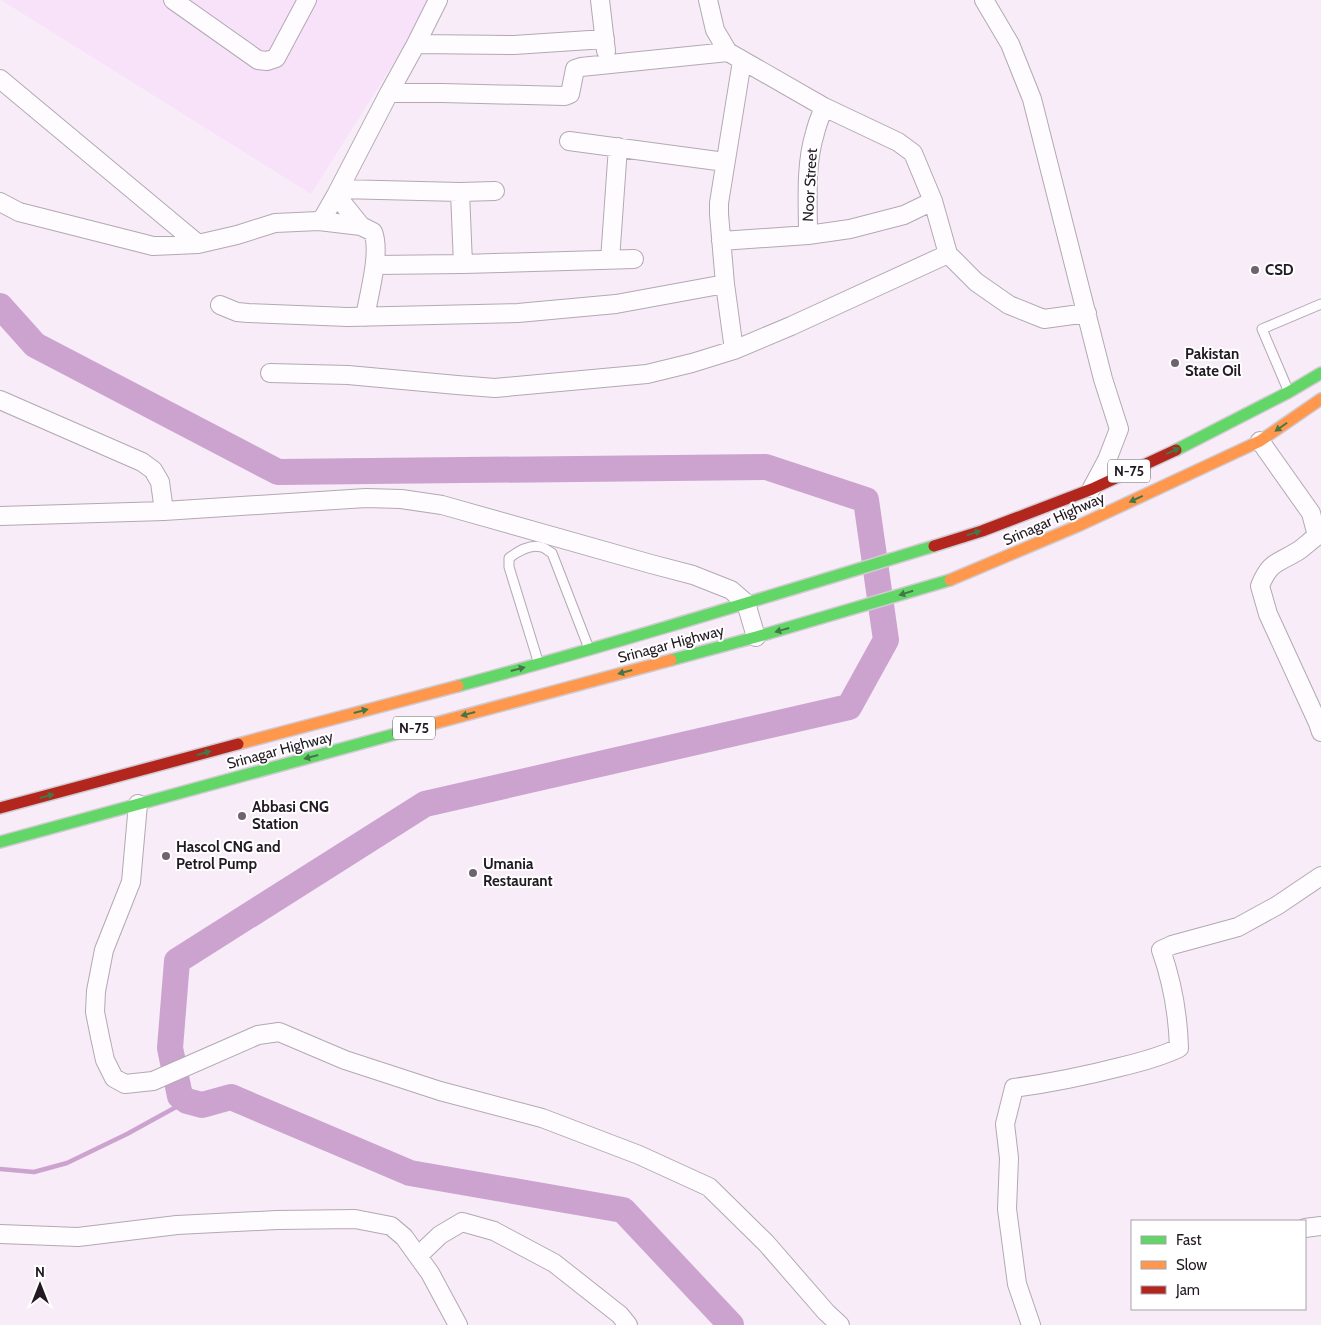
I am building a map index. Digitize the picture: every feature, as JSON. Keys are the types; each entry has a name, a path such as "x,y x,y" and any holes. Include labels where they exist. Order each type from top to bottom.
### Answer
{"highway":[{"name":"Srinagar Highway","path":"0,808 538,664 982,531 1092,489 1192,442 1289,392 1321,373"},
{"name":"Srinagar Highway","path":"0,842 756,637 953,579 1080,525 1260,441 1321,399"}],"street":[{"path":"173,0 258,60 267,61 276,58 307,0"},
{"path":"319,221 338,192 438,0"},
{"path":"600,0 607,64"},
{"path":"708,0 715,30 735,56 824,107 898,142 913,153 933,201 948,254 976,282 1009,305 1044,319 1087,313"},
{"path":"984,0 1010,44 1032,99 1104,379 1119,429 1107,460 1092,489"},
{"path":"416,44 514,45 605,40"},
{"path":"389,94 442,93 564,96 570,94 575,69 581,67 735,56"},
{"path":"734,350 721,241 719,203 725,162 735,56"},
{"path":"0,79 198,244"},
{"name":"Noor Street","path":"808,235 811,151 814,134 824,107"},
{"path":"569,141 618,146 725,162"},
{"path":"610,260 618,146"},
{"path":"338,192 495,191"},
{"path":"338,192 361,226"},
{"path":"460,192 463,264"},
{"path":"721,241 808,235 850,229 904,215 933,201"},
{"path":"0,202 20,212 153,246 198,244 237,235 275,223 319,221 361,226 373,232 376,238 375,266 365,316"},
{"path":"270,373 348,375 495,388 648,374 692,364 734,350 948,254"},
{"path":"375,266 634,259"},
{"path":"220,305 237,312 348,317 518,313 616,304 726,284"},
{"path":"0,400 142,462 153,470 160,482 164,511"},
{"path":"1260,441 1311,513 1317,536 1299,550 1273,564 1265,573 1260,586 1268,614 1321,732"},
{"path":"0,516 164,511 366,498 401,499 442,505 693,575 731,590 746,603 756,637"},
{"path":"138,804 131,882 104,950 96,990 95,1012 106,1060 114,1078 125,1084 153,1081 258,1035 279,1032 345,1060 440,1091 542,1118 639,1155 709,1187 766,1243 826,1312 840,1325"},
{"path":"1031,1325 1017,1284 1007,1210 1009,1158 1005,1124 1014,1088 1102,1072 1162,1056 1179,1048 1179,1028 1176,1011 1168,968 1161,950 1172,945 1238,927 1278,905 1321,876"},
{"path":"0,1234 78,1237 177,1224 277,1220 355,1219 391,1226 404,1237 430,1273 458,1325"},
{"path":"418,1256 440,1235 462,1222 494,1231 554,1263 620,1315 628,1325"},
{"path":"1306,1228 1321,1226"}],"lane":[{"path":"1289,392 1262,329 1321,304"},
{"path":"538,664 509,567 509,558 517,552 535,546 542,547 552,553 590,649"}],"shaded area":[{"path":"1,0 433,0 311,194"}],"waterway":[{"path":"0,306 35,345 278,472 766,467 866,500 886,640 849,707 425,804 177,961 170,1048 180,1096 187,1101 202,1105 231,1097 410,1173 623,1210 731,1325"},
{"path":"0,1169 34,1172 67,1163 127,1134 187,1101"}],"traffic: fast":[{"path":"1176,450 1289,392 1321,373"},
{"path":"458,686 518,670 934,546"},
{"path":"671,660 950,580"},
{"path":"0,842 432,724"}],"traffic: slow":[{"path":"950,580 1080,525 1260,441 1321,399"},
{"path":"432,724 671,660"},
{"path":"238,744 458,686"}],"traffic: jam":[{"path":"934,546 982,531 1092,489 1176,450"},
{"path":"0,808 238,744"}],"place":[{"name":"CSD","path":"1255,270"},
{"name":"Pakistan State Oil","path":"1175,363"},
{"name":"Abbasi CNG Station","path":"242,816"},
{"name":"Hascol CNG and Petrol Pump","path":"166,856"},
{"name":"Umania Restaurant","path":"473,873"}]}
